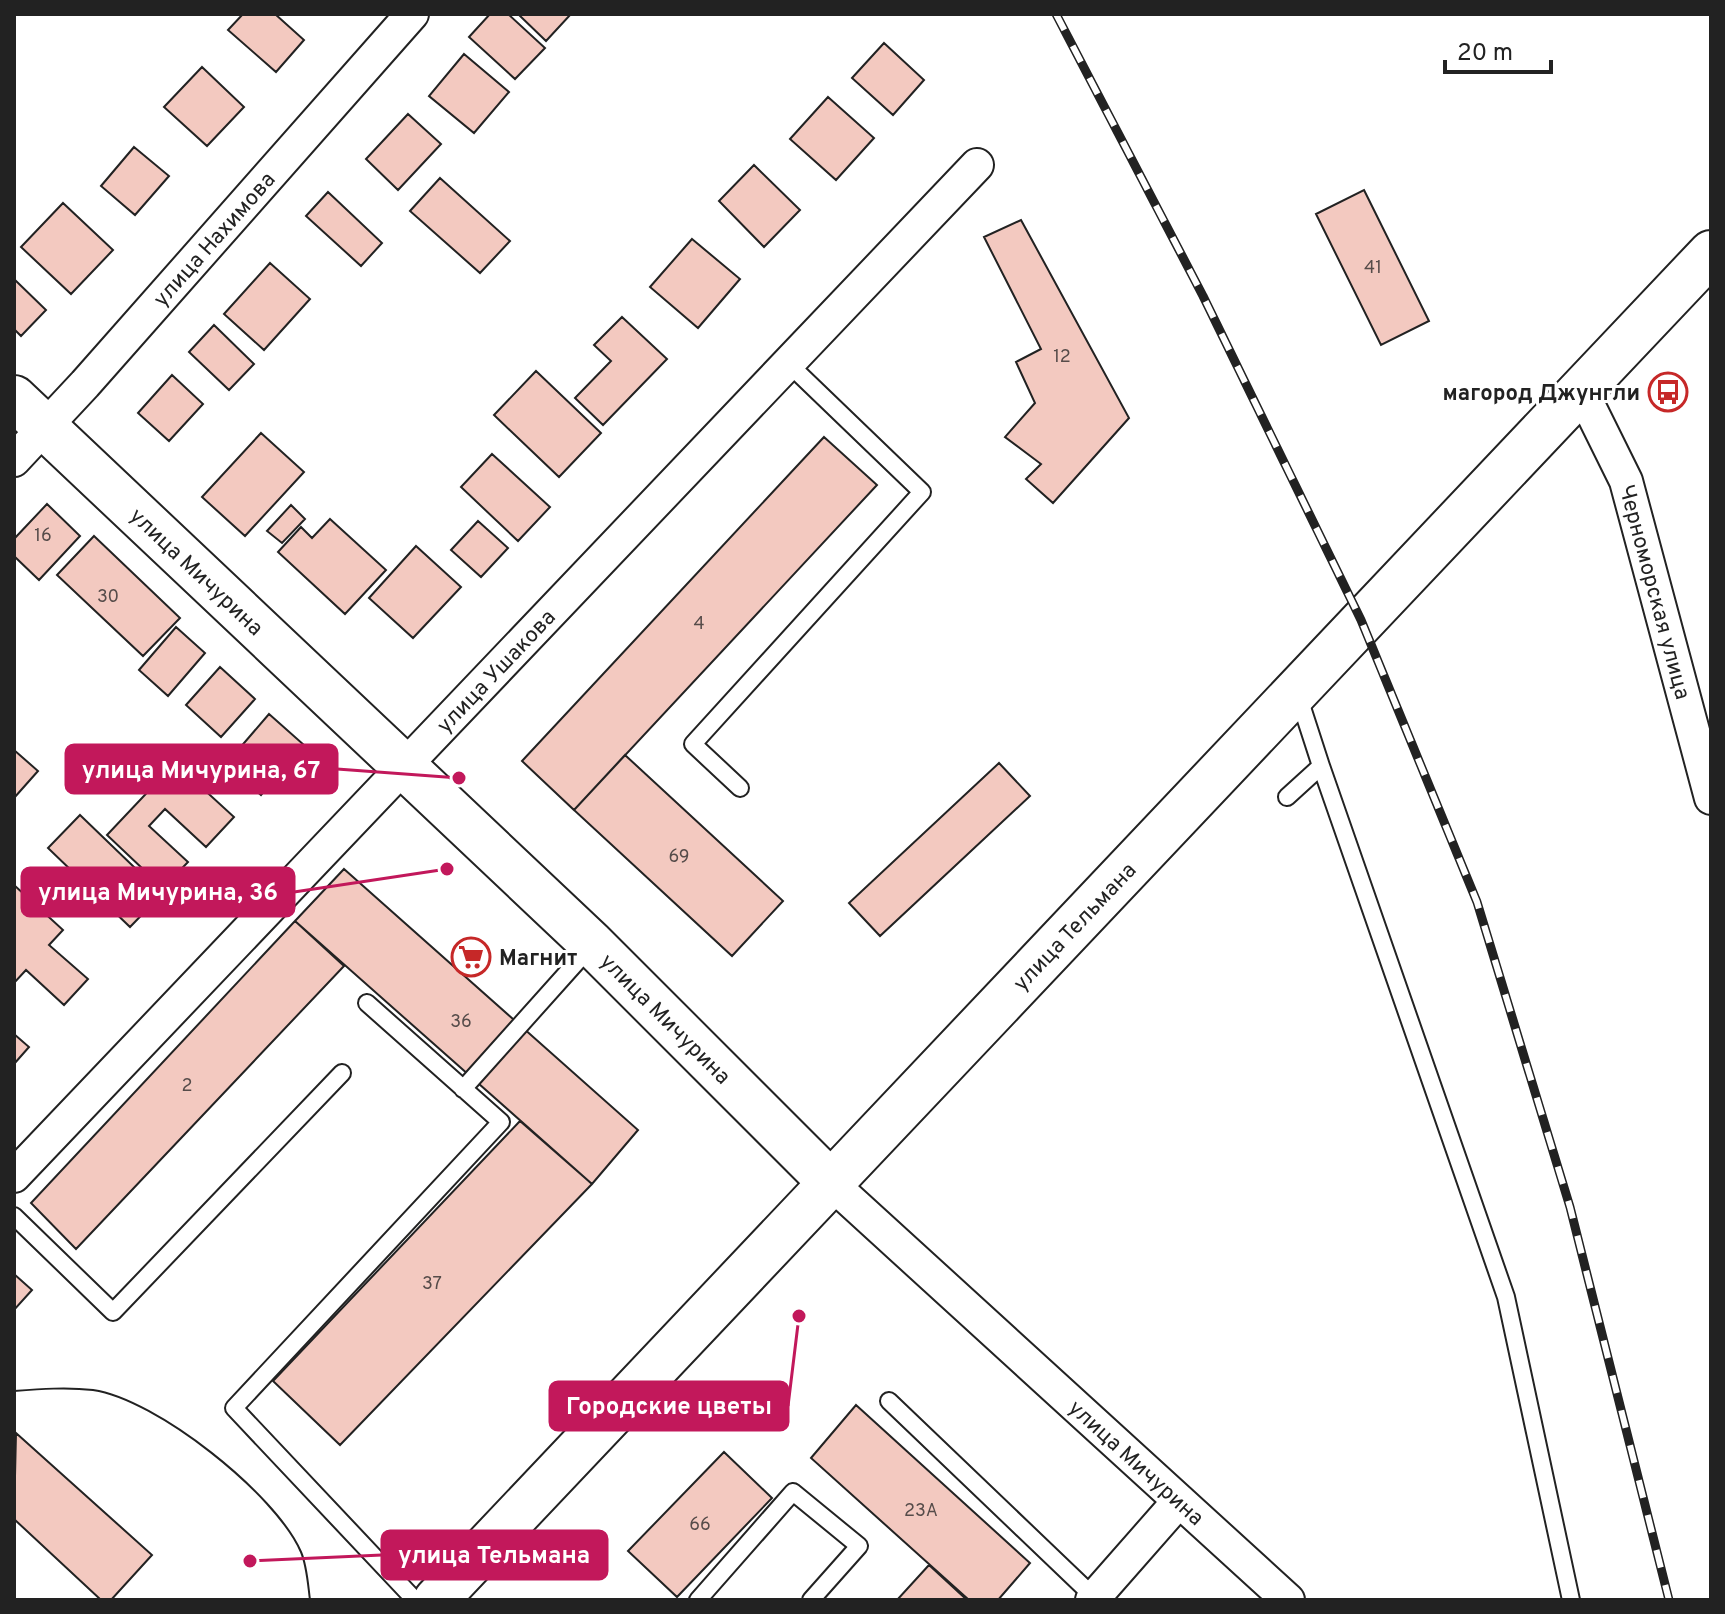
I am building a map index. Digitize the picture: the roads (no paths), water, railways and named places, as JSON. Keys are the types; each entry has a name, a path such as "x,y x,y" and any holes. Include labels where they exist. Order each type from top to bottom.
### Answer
{"street":[{"name":"улица Нахимова","path":"14,460 412,14"},
{"name":"улица Ушакова","path":"14,1176 977,165"},
{"name":"улица Тельмана","path":"436,1600 1711,253"},
{"name":"Черноморская улица","path":"1582,392 1626,481 1711,798"},
{"name":"улица Мичурина","path":"14,398 404,770 592,944 831,1183 1288,1600"},
{"path":"1093,1599 1179,1501"}],"lane":[{"path":"740,788 693,744 922,492 789,364"},
{"path":"1297,690 1506,1297 1571,1600"},
{"path":"1287,797 1321,766"},
{"path":"463,1089 592,944"},
{"path":"367,1003 501,1122 234,1408 415,1600"},
{"path":"14,1216 113,1312 342,1073"},
{"path":"889,1401 1093,1599"},
{"path":"698,1600 793,1492 859,1546 811,1600"}],"tram line":[{"path":"14,1391 93,1390 119,1397 180,1430 241,1478 267,1503 287,1529 303,1557 310,1600"}],"railway":[{"path":"1056,14 1203,296 1361,620 1477,902 1570,1207 1669,1600"}],"place":[{"name":"магород Джунгли","path":"1668,392"},
{"name":"улица Мичурина, 67","path":"459,778"},
{"name":"улица Мичурина, 36","path":"447,869"},
{"name":"Магнит","path":"471,957"},
{"name":"Городские цветы","path":"799,1316"},
{"name":"улица Тельмана","path":"250,1561"}]}
